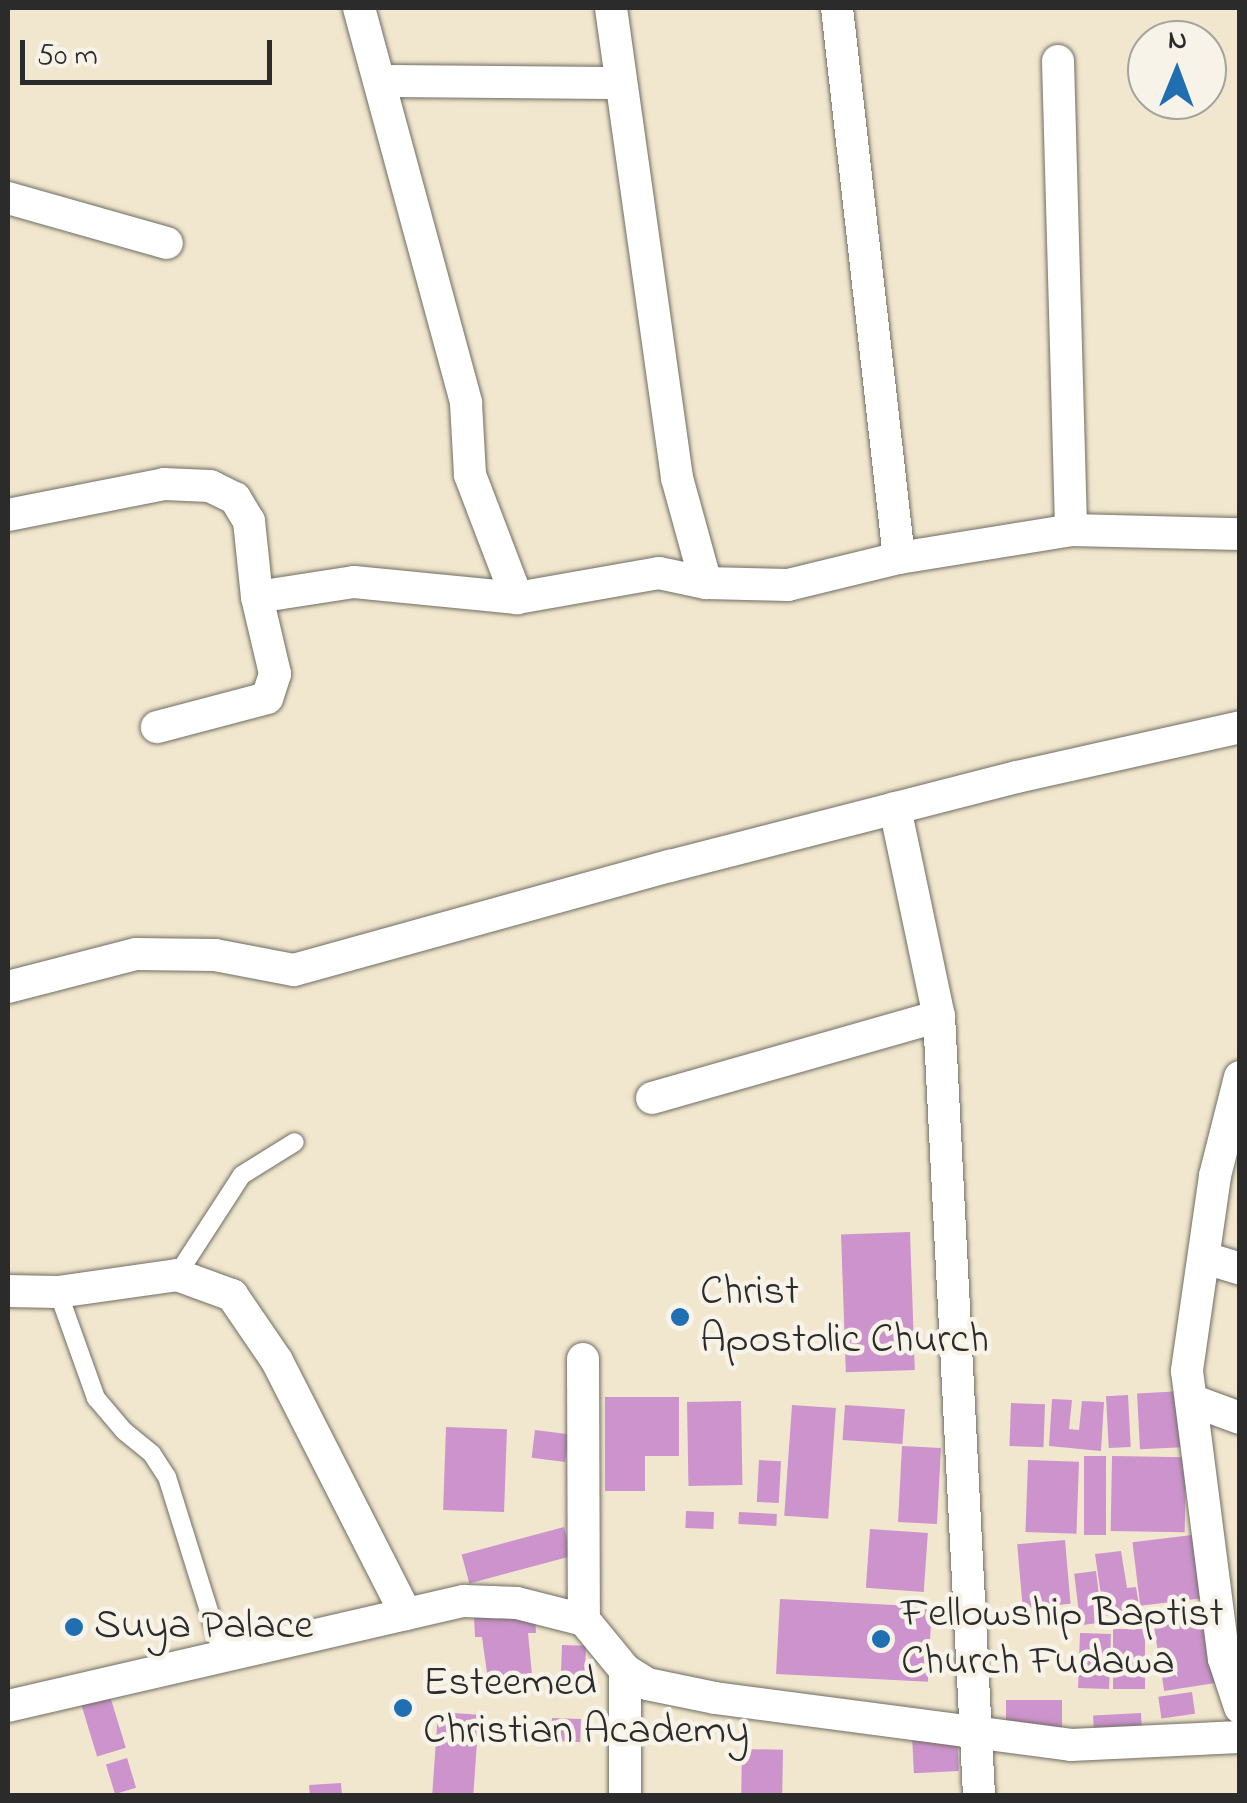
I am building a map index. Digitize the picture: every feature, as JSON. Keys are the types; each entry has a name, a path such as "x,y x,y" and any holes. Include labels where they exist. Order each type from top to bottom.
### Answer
{"street":[{"path":"359,8 466,403 470,475 516,598"},
{"path":"612,8 678,478 706,583"},
{"path":"836,8 899,558"},
{"path":"1058,61 1071,530"},
{"path":"380,81 620,83"},
{"path":"8,198 167,244"},
{"path":"8,516 164,484 210,486 235,498 249,521 257,596 275,674 266,698 158,727"},
{"path":"257,596 354,582 516,598 659,573 706,583 788,585 899,558 1071,530 1240,534"},
{"path":"8,987 136,954 215,955 294,970 895,808 1240,727"},
{"path":"895,808 939,1016 979,1736 979,1796"},
{"path":"652,1098 939,1016"},
{"path":"1240,1077 1215,1176 1188,1371 1224,1659 1240,1707"},
{"path":"1205,1258 1240,1269"},
{"path":"8,1291 58,1292 176,1275 232,1295 277,1360 406,1614"},
{"path":"583,1359 584,1620"},
{"path":"1191,1400 1240,1418"},
{"path":"8,1706 464,1601 517,1603 584,1620 625,1670 647,1684 714,1698 979,1736 1071,1745 1240,1737"},
{"path":"625,1670 625,1796"}],"lane":[{"path":"176,1275 242,1175 295,1142"},
{"path":"58,1292 96,1398 124,1431 152,1454 167,1476 224,1656"}],"building":[{"path":"910,1232 915,1370 846,1372 841,1234"},
{"path":"1183,1391 1186,1447 1140,1449 1137,1393"},
{"path":"1128,1395 1131,1447 1109,1448 1106,1396"},
{"path":"605,1397 679,1397 679,1456 645,1456 645,1491 605,1491"},
{"path":"1052,1399 1072,1400 1069,1429 1079,1430 1082,1401 1104,1402 1101,1451 1049,1446"},
{"path":"741,1401 742,1485 688,1486 687,1402"},
{"path":"1011,1403 1045,1404 1043,1447 1009,1446"},
{"path":"792,1405 836,1408 828,1519 784,1516"},
{"path":"845,1405 905,1409 902,1444 843,1440"},
{"path":"446,1427 507,1429 504,1512 443,1510"},
{"path":"535,1430 569,1434 565,1462 532,1458"},
{"path":"902,1446 941,1448 937,1524 898,1522"},
{"path":"1084,1456 1106,1456 1106,1535 1084,1535"},
{"path":"1112,1456 1186,1457 1185,1532 1111,1531"},
{"path":"759,1460 781,1461 779,1503 757,1502"},
{"path":"1028,1460 1079,1462 1076,1534 1025,1532"},
{"path":"686,1511 714,1512 713,1529 685,1528"},
{"path":"739,1512 777,1514 776,1526 738,1524"},
{"path":"564,1527 572,1556 469,1583 462,1554"},
{"path":"870,1529 928,1533 924,1592 866,1588"},
{"path":"1192,1535 1200,1599 1140,1606 1132,1542"},
{"path":"1065,1540 1071,1604 1023,1608 1017,1544"},
{"path":"1121,1551 1127,1588 1136,1587 1140,1611 1104,1616 1095,1554"},
{"path":"1096,1571 1102,1623 1081,1625 1074,1574"},
{"path":"780,1599 932,1607 928,1682 776,1674"},
{"path":"1209,1603 1222,1682 1164,1691 1152,1612"},
{"path":"535,1613 536,1633 528,1633 532,1675 488,1680 482,1637 475,1637 474,1617"},
{"path":"1113,1629 1145,1629 1145,1689 1113,1689"},
{"path":"1080,1633 1111,1634 1109,1689 1078,1688"},
{"path":"562,1645 586,1646 585,1681 561,1680"},
{"path":"1192,1692 1195,1714 1161,1719 1158,1697"},
{"path":"110,1696 126,1748 97,1756 81,1705"},
{"path":"1006,1700 1062,1700 1062,1735 1006,1735"},
{"path":"438,1712 479,1715 473,1796 432,1796"},
{"path":"1141,1713 1142,1734 1094,1736 1093,1716"},
{"path":"552,1718 581,1719 580,1742 551,1741"},
{"path":"957,1735 959,1771 914,1773 912,1737"},
{"path":"742,1749 783,1750 782,1796 741,1796"},
{"path":"127,1758 136,1788 115,1794 106,1764"},
{"path":"341,1783 342,1796 310,1796 309,1785"}],"place":[{"name":"Christ Apostolic Church","path":"680,1317"},
{"name":"Suya Palace","path":"74,1627"},
{"name":"Fellowship Baptist Church Fudawa","path":"881,1639"},
{"name":"Esteemed Christian Academy","path":"403,1708"}]}
